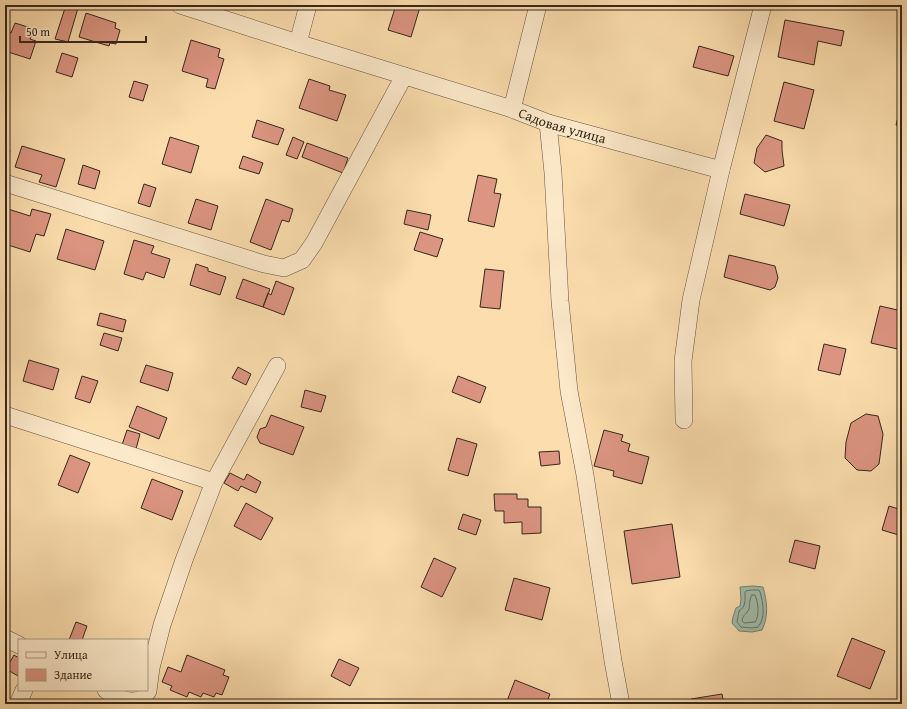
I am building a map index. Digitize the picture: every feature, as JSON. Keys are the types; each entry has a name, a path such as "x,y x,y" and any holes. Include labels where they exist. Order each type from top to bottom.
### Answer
{"street":[{"path":"180,5 298,43 308,5"},
{"path":"512,109 538,5"},
{"path":"684,420 683,361 691,300 721,170 763,5"},
{"name":"Садовая улица","path":"298,43 512,109 548,123 721,170"},
{"path":"5,183 264,264 284,268 302,260 314,243 404,76"},
{"path":"548,123 553,173 560,301 569,391 585,475 612,661 621,704"},
{"path":"108,691 122,699 132,702 142,699 148,691 151,668 162,625 184,560 214,482 276,366"},
{"path":"5,415 214,482"},
{"path":"5,638 18,644"},
{"path":"18,704 24,691"}],"water":[{"path":"740,587 763,587 767,608 766,619 762,630 752,632 739,631 732,623 736,608 740,606"}],"building":[{"path":"66,5 78,8 68,42 55,39"},
{"path":"396,5 413,5 420,7 411,37 388,30"},
{"path":"86,13 116,23 115,28 120,30 116,44 110,43 109,46 79,37"},
{"path":"785,20 844,31 841,46 818,41 814,65 778,57"},
{"path":"15,23 34,29 30,39 36,41 30,59 5,51 6,31 11,33"},
{"path":"191,40 220,49 218,57 224,59 215,89 206,87 208,79 182,71"},
{"path":"699,46 734,56 728,76 693,67"},
{"path":"62,53 78,58 72,77 56,72"},
{"path":"309,79 330,86 329,90 346,95 337,121 299,108"},
{"path":"134,81 148,85 143,101 129,97"},
{"path":"784,82 814,90 804,129 774,121"},
{"path":"901,106 902,107 902,127 896,125"},
{"path":"257,120 284,129 278,145 252,137"},
{"path":"766,135 782,141 784,166 765,172 754,163 757,148"},
{"path":"170,137 199,146 191,173 162,164"},
{"path":"293,137 304,142 297,159 286,155"},
{"path":"307,143 348,158 343,173 302,157"},
{"path":"22,146 65,159 56,187 39,182 42,175 15,167"},
{"path":"5,150 10,151 6,165 5,165"},
{"path":"243,156 263,163 259,174 239,168"},
{"path":"83,165 100,171 95,189 78,184"},
{"path":"478,175 497,179 494,193 501,194 494,227 468,221"},
{"path":"144,184 156,188 150,207 138,203"},
{"path":"745,194 790,205 784,226 740,214"},
{"path":"196,199 218,206 211,230 188,223"},
{"path":"266,199 293,209 289,222 282,220 271,250 250,242"},
{"path":"5,208 30,216 32,209 51,214 44,236 36,234 30,252 5,244"},
{"path":"407,210 431,215 428,230 404,224"},
{"path":"66,229 104,241 95,270 57,259"},
{"path":"420,232 443,239 437,257 414,250"},
{"path":"134,240 154,246 151,253 170,259 164,278 146,272 143,280 124,274"},
{"path":"729,255 775,266 778,278 775,287 770,290 724,277"},
{"path":"196,264 208,268 208,271 226,277 220,295 190,285"},
{"path":"485,269 504,271 500,309 480,307"},
{"path":"243,279 270,289 263,307 236,298"},
{"path":"276,281 294,288 284,315 263,307 268,293 271,295"},
{"path":"880,306 902,311 902,350 871,343"},
{"path":"100,313 126,320 123,332 97,325"},
{"path":"104,333 122,338 118,351 100,345"},
{"path":"824,344 846,349 840,375 818,370"},
{"path":"29,360 59,369 53,390 23,381"},
{"path":"146,365 173,373 168,391 140,382"},
{"path":"238,367 251,374 246,385 232,378"},
{"path":"82,376 98,381 90,403 75,398"},
{"path":"458,376 486,387 480,403 452,392"},
{"path":"305,390 326,396 321,412 301,407"},
{"path":"137,406 167,418 159,439 129,427"},
{"path":"866,414 878,416 883,434 879,464 871,471 857,470 845,458 846,442 851,423"},
{"path":"271,415 304,427 293,455 260,443 257,437 260,429 266,427"},
{"path":"127,430 140,434 136,449 122,445"},
{"path":"604,430 623,435 621,441 630,444 628,451 649,457 642,484 613,476 614,471 594,466"},
{"path":"457,438 477,444 468,476 448,470"},
{"path":"559,451 560,464 541,466 539,452"},
{"path":"70,455 90,463 78,493 58,485"},
{"path":"230,473 244,480 247,474 261,482 256,493 241,486 238,491 224,483"},
{"path":"152,479 183,491 172,520 141,508"},
{"path":"494,494 517,494 517,499 528,499 528,507 541,507 541,533 522,534 522,522 504,523 504,511 495,511"},
{"path":"246,503 273,518 261,540 234,526"},
{"path":"889,506 902,510 902,536 882,530"},
{"path":"463,514 481,520 476,535 458,529"},
{"path":"672,524 680,577 632,584 624,531"},
{"path":"795,540 820,546 815,569 789,562"},
{"path":"434,558 456,568 442,597 421,587"},
{"path":"514,578 550,588 542,620 505,610"},
{"path":"76,622 87,626 82,639 69,639"},
{"path":"852,638 885,651 870,689 837,676"},
{"path":"14,655 18,657 18,676 6,669"},
{"path":"187,655 225,670 223,675 229,677 222,695 216,693 214,697 203,693 201,697 189,692 187,697 170,690 172,686 162,682 168,667 181,672"},
{"path":"339,659 359,668 350,686 331,676"},
{"path":"515,680 550,694 546,704 514,704 507,701"},
{"path":"722,694 724,704 692,704 691,699"}]}
